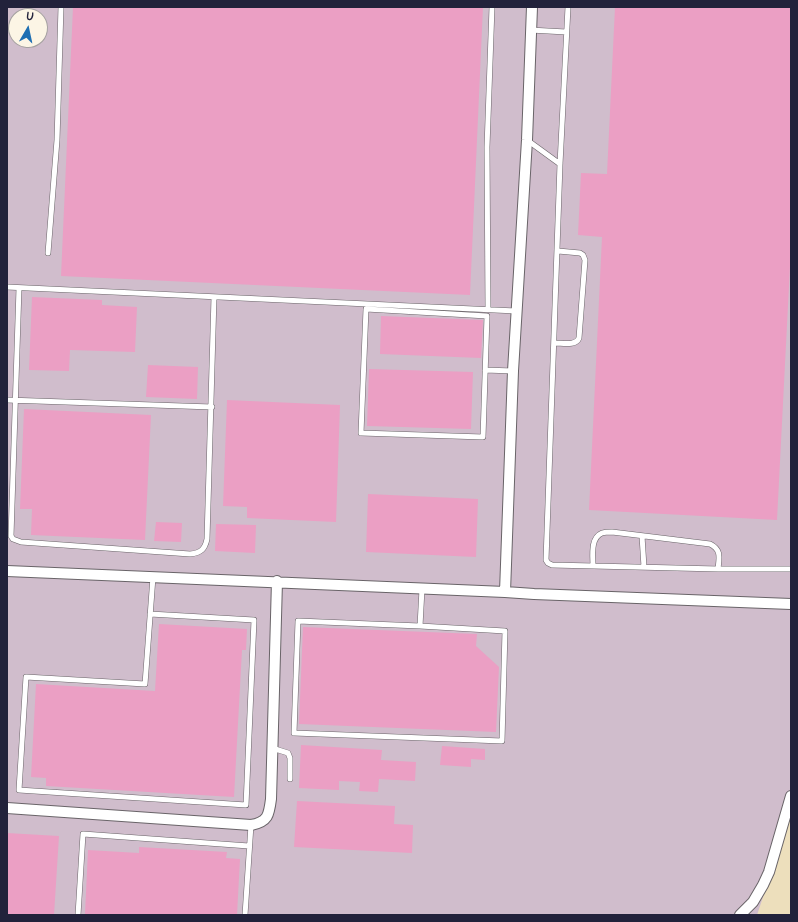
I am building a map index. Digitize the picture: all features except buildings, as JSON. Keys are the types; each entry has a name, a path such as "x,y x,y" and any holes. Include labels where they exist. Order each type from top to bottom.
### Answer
{"street":[{"path":"505,592 513,371 527,140 532,7"},
{"path":"7,571 277,581 422,589 791,604"},
{"path":"7,808 251,825 260,824 270,813 277,581"},
{"path":"740,915 742,911 753,902 769,872 791,796"}],"lane":[{"path":"48,253 57,140 61,7"},
{"path":"488,309 487,147 492,7"},
{"path":"568,7 560,164 555,343 546,560 552,565 718,570 791,570"},
{"path":"530,30 566,32"},
{"path":"527,140 560,164"},
{"path":"555,343 578,342 585,260 583,255 580,253 558,251"},
{"path":"7,287 516,311"},
{"path":"19,288 10,533 13,539 21,542 190,554 196,554 204,549 207,539 214,297"},
{"path":"366,309 487,316 485,370 483,437 361,433 366,309"},
{"path":"485,370 513,371"},
{"path":"7,400 212,407"},
{"path":"593,566 594,544 597,537 602,533 612,532 716,546 719,551 718,570"},
{"path":"642,536 644,567"},
{"path":"150,614 254,620 246,804 18,790 26,677 145,684 150,614 153,577"},
{"path":"420,626 422,589"},
{"path":"298,621 420,626 505,631 502,742 294,732 298,621"},
{"path":"272,748 288,753 290,758 290,779"},
{"path":"245,915 251,825"},
{"path":"78,915 83,834 249,846"}],"shaded area":[{"path":"7,7 791,7 791,813 757,915 7,915"}]}
